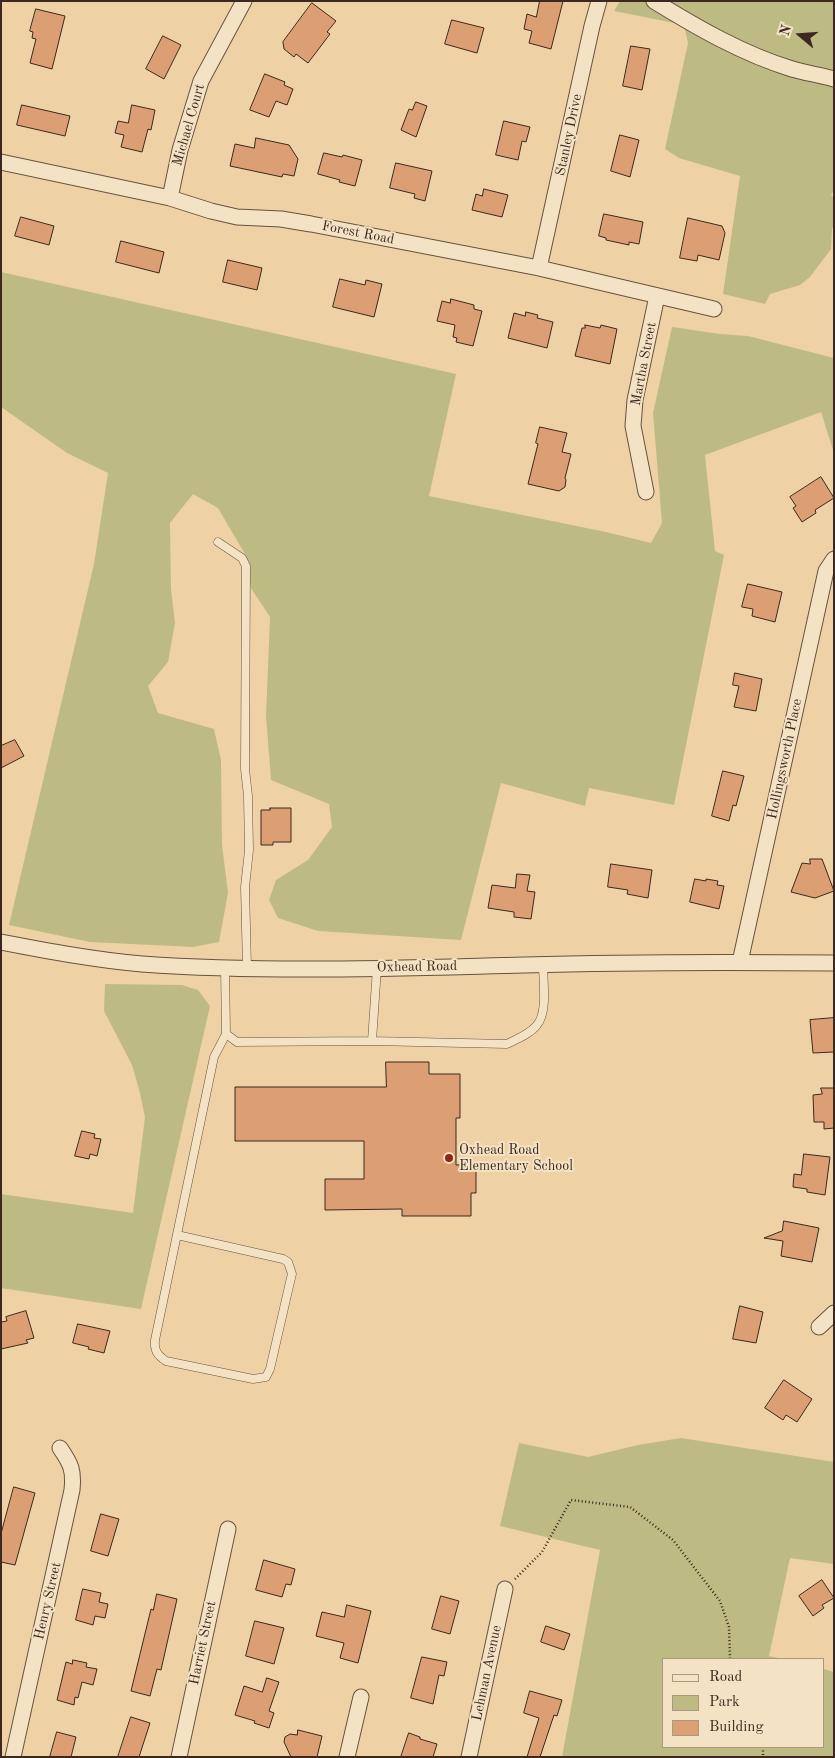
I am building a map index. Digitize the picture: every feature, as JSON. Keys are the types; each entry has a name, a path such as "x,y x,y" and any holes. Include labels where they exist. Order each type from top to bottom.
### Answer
{"street":[{"name":"Michael Court","path":"170,198 180,150 201,81 244,1"},
{"name":"Stanley Drive","path":"540,268 599,1"},
{"path":"654,1 693,25 745,51 792,69 834,78"},
{"name":"Forest Road","path":"1,162 170,198 211,211 237,216 281,218 540,268 714,309"},
{"name":"Martha Street","path":"646,492 633,426 635,400 658,296"},
{"name":"Hollingsworth Place","path":"740,962 826,571 834,559"},
{"name":"Oxhead Road","path":"1,942 82,957 141,964 247,968 377,968 740,962 834,963"},
{"path":"819,1327 834,1313"},
{"name":"Henry Street","path":"13,1757 72,1490 74,1474 60,1448"},
{"name":"Harriet Street","path":"179,1757 228,1529"},
{"name":"Lehman Avenue","path":"469,1757 505,1589"},
{"path":"347,1757 361,1697"}],"lane":[{"path":"218,542 242,558 246,566 245,769 248,796 249,850 244,887 247,968"},
{"path":"226,1034 237,1042 372,1041 507,1044 537,1025 544,1007 543,964"},
{"path":"177,1236 283,1259 288,1262 292,1274 270,1369 266,1377 253,1380 166,1361 154,1349 155,1340 214,1057 226,1034 225,967"},
{"path":"372,1041 377,968"}],"path":[{"path":"505,1589 542,1552 571,1500 630,1506 673,1540 720,1601 729,1627 730,1658"}],"green space":[{"path":"620,1 834,1 834,74 802,64 834,89 834,190 831,195 834,198 834,227 832,229 831,249 810,277 800,285 770,294 765,304 723,294 740,176 679,158 665,149 688,43 684,25 614,11"},
{"path":"1,272 456,374 429,496 651,543 662,523 653,413 672,327 748,336 834,358 834,453 821,412 705,455 715,551 724,555 674,805 589,788 585,806 501,783 461,940 318,931 278,918 269,900 276,880 308,860 332,827 329,804 271,780 266,716 270,617 251,588 246,556 218,508 193,494 170,523 171,589 175,623 168,662 148,686 158,713 214,729 221,760 222,845 228,893 219,942 193,947 90,942 9,925 94,564 108,473 67,453 1,407"},
{"path":"105,984 182,985 198,990 210,1006 141,1309 1,1288 1,1194 133,1213 145,1117 132,1065 104,1011"},
{"path":"681,1438 834,1462 834,1564 790,1558 769,1656 778,1658 662,1658 662,1748 825,1748 825,1669 834,1672 834,1757 562,1757 600,1550 500,1526 519,1443 588,1457 638,1445"}],"building":[{"path":"540,1 563,1 551,49 529,43 532,31 524,29 527,14 536,17"},
{"path":"312,3 336,21 327,32 330,34 308,63 296,54 294,57 284,49 283,42"},
{"path":"36,9 65,16 52,69 30,63 36,39 32,38 33,32 30,31"},
{"path":"452,20 484,28 477,53 445,44"},
{"path":"163,36 181,45 164,79 146,69"},
{"path":"631,46 650,49 642,90 623,86"},
{"path":"265,74 285,82 284,85 293,89 287,105 276,101 269,117 250,110"},
{"path":"416,102 427,106 416,137 401,130 409,109 412,110"},
{"path":"22,105 70,116 65,136 17,125"},
{"path":"132,105 155,110 151,130 148,129 142,152 121,147 124,135 115,133 118,121 128,123"},
{"path":"504,121 530,127 526,142 522,141 518,160 496,155"},
{"path":"620,135 639,140 630,177 611,171"},
{"path":"256,138 289,145 298,159 294,176 283,174 282,177 230,166 235,144 254,148"},
{"path":"324,153 362,160 355,186 318,174"},
{"path":"396,163 432,171 425,201 414,198 415,194 390,188"},
{"path":"484,189 508,195 502,217 472,210 476,194 482,196"},
{"path":"604,214 643,222 639,244 629,242 629,245 606,240 606,238 599,236"},
{"path":"21,217 54,226 49,245 15,236"},
{"path":"688,218 722,226 725,233 719,260 698,255 697,261 680,258"},
{"path":"121,241 164,252 159,273 116,262"},
{"path":"228,260 262,268 257,290 223,282"},
{"path":"340,279 365,285 366,280 382,284 374,317 333,307"},
{"path":"451,299 474,305 474,309 482,311 473,346 456,342 457,338 453,337 455,325 437,321 442,301 450,303"},
{"path":"526,312 538,315 537,318 553,322 547,348 508,338 514,313 525,316"},
{"path":"585,325 600,328 601,325 617,329 610,364 575,356 582,328 585,328"},
{"path":"540,427 567,433 562,452 571,454 565,478 565,487 559,491 528,484 538,444 536,443"},
{"path":"821,477 834,498 815,510 816,513 802,522 793,508 796,506 790,497"},
{"path":"748,584 782,592 775,622 752,616 753,609 742,607"},
{"path":"735,673 762,679 756,711 734,707 739,686 733,685"},
{"path":"15,740 24,756 1,768 1,746"},
{"path":"723,771 744,776 736,806 733,805 729,821 712,816"},
{"path":"270,808 291,808 291,842 273,842 273,845 261,845 261,810 270,810"},
{"path":"810,859 822,859 834,891 815,898 791,892 802,863 810,864"},
{"path":"611,864 652,870 648,898 627,894 628,890 608,887"},
{"path":"517,874 530,875 527,891 535,892 531,919 514,917 514,912 488,908 492,885 515,888"},
{"path":"695,879 718,881 717,885 724,886 719,909 690,902"},
{"path":"834,1018 834,1052 813,1053 810,1020"},
{"path":"386,1062 429,1062 429,1074 460,1074 460,1118 456,1118 456,1165 476,1164 476,1193 471,1193 471,1216 402,1216 402,1209 325,1210 325,1179 364,1179 364,1141 235,1141 235,1087 386,1087"},
{"path":"821,1088 834,1088 834,1128 824,1129 824,1122 814,1122 813,1095 822,1094"},
{"path":"82,1131 95,1134 94,1138 101,1139 97,1156 90,1154 89,1159 75,1156"},
{"path":"804,1154 830,1157 825,1195 793,1187 794,1174 801,1175"},
{"path":"784,1221 819,1228 812,1262 781,1256 783,1241 764,1238 782,1231"},
{"path":"740,1306 763,1312 756,1343 733,1339"},
{"path":"26,1311 34,1338 26,1340 28,1343 1,1349 1,1322 7,1321 6,1317"},
{"path":"78,1324 110,1331 104,1353 73,1343"},
{"path":"784,1380 812,1399 797,1422 786,1415 783,1420 765,1408"},
{"path":"14,1487 35,1493 15,1565 1,1562 1,1534"},
{"path":"101,1514 119,1519 108,1556 91,1551"},
{"path":"264,1560 295,1569 291,1585 286,1584 282,1597 256,1590"},
{"path":"822,1580 834,1598 822,1605 824,1608 813,1616 799,1596"},
{"path":"83,1589 101,1593 99,1602 108,1604 105,1618 95,1616 93,1625 76,1620"},
{"path":"157,1594 177,1599 161,1670 157,1669 150,1696 131,1691 151,1609 153,1610"},
{"path":"441,1596 459,1601 450,1634 432,1629"},
{"path":"347,1605 371,1611 358,1663 340,1658 344,1643 316,1636 322,1612 344,1617"},
{"path":"255,1621 284,1628 274,1664 246,1656"},
{"path":"546,1626 570,1634 564,1650 541,1642"},
{"path":"422,1657 447,1662 444,1676 439,1675 433,1704 411,1698"},
{"path":"73,1660 87,1663 86,1667 97,1669 93,1685 82,1682 78,1698 75,1697 74,1705 57,1700 66,1662 72,1664"},
{"path":"267,1678 279,1682 269,1711 274,1713 269,1728 254,1723 255,1721 235,1715 244,1686 262,1692"},
{"path":"530,1691 562,1700 557,1716 554,1715 540,1757 527,1757 539,1718 524,1713"},
{"path":"131,1717 150,1723 139,1757 118,1757"},
{"path":"298,1730 322,1736 317,1757 291,1757 284,1742 285,1737 290,1734 297,1735"},
{"path":"57,1732 76,1737 71,1757 50,1757"},
{"path":"409,1733 420,1737 420,1739 437,1744 433,1757 401,1757"}],"place":[{"name":"Oxhead Road Elementary School","path":"449,1158"}]}
